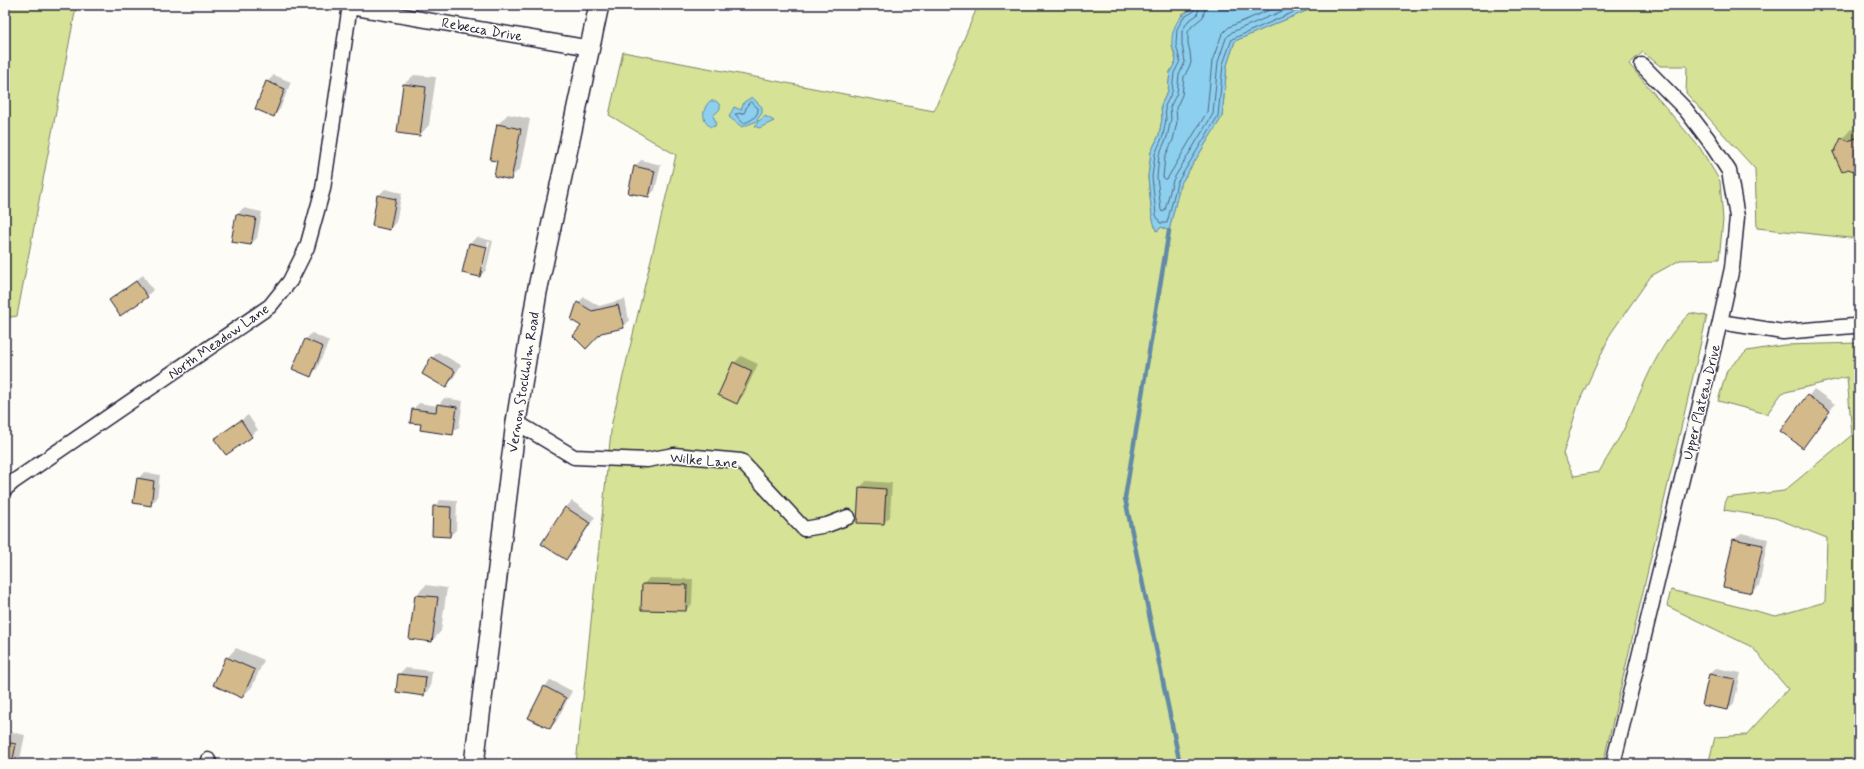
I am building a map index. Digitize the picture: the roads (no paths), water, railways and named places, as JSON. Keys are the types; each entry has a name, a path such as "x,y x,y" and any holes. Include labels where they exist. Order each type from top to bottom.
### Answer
{"main road":[{"name":"Vernon Stockholm Road","path":"474,764 516,422 537,292 591,48 599,5"}],"street":[{"name":"Rebecca Drive","path":"350,6 591,48"},
{"name":"North Meadow Lane","path":"5,489 13,482 270,306 290,281 307,247 323,189 350,6"},
{"name":"Upper Plateau Drive","path":"1613,764 1720,322 1732,268 1737,217 1729,171 1708,139 1686,110 1642,65"},
{"path":"1720,322 1783,332 1853,326 1859,324"},
{"name":"Wilke Lane","path":"516,422 574,457 647,460 674,455 741,462 804,529 827,525 848,517"}],"water":[{"path":"1191,5 1320,5 1235,41 1227,65 1222,117 1180,185 1169,231 1162,227 1156,231 1152,216 1148,177 1151,152 1159,135 1162,119 1161,105 1168,91 1170,72 1176,61 1172,45 1174,29 1178,20 1190,10"},
{"path":"752,97 762,107 762,113 757,120 759,121 765,116 774,121 759,128 755,126 758,122 757,121 742,127 729,117 734,107 741,110 744,102"},
{"path":"710,101 716,101 720,105 720,109 713,116 716,122 715,126 711,127 704,118 705,107"}],"waterway":[{"path":"1169,231 1125,498 1180,764"}]}
